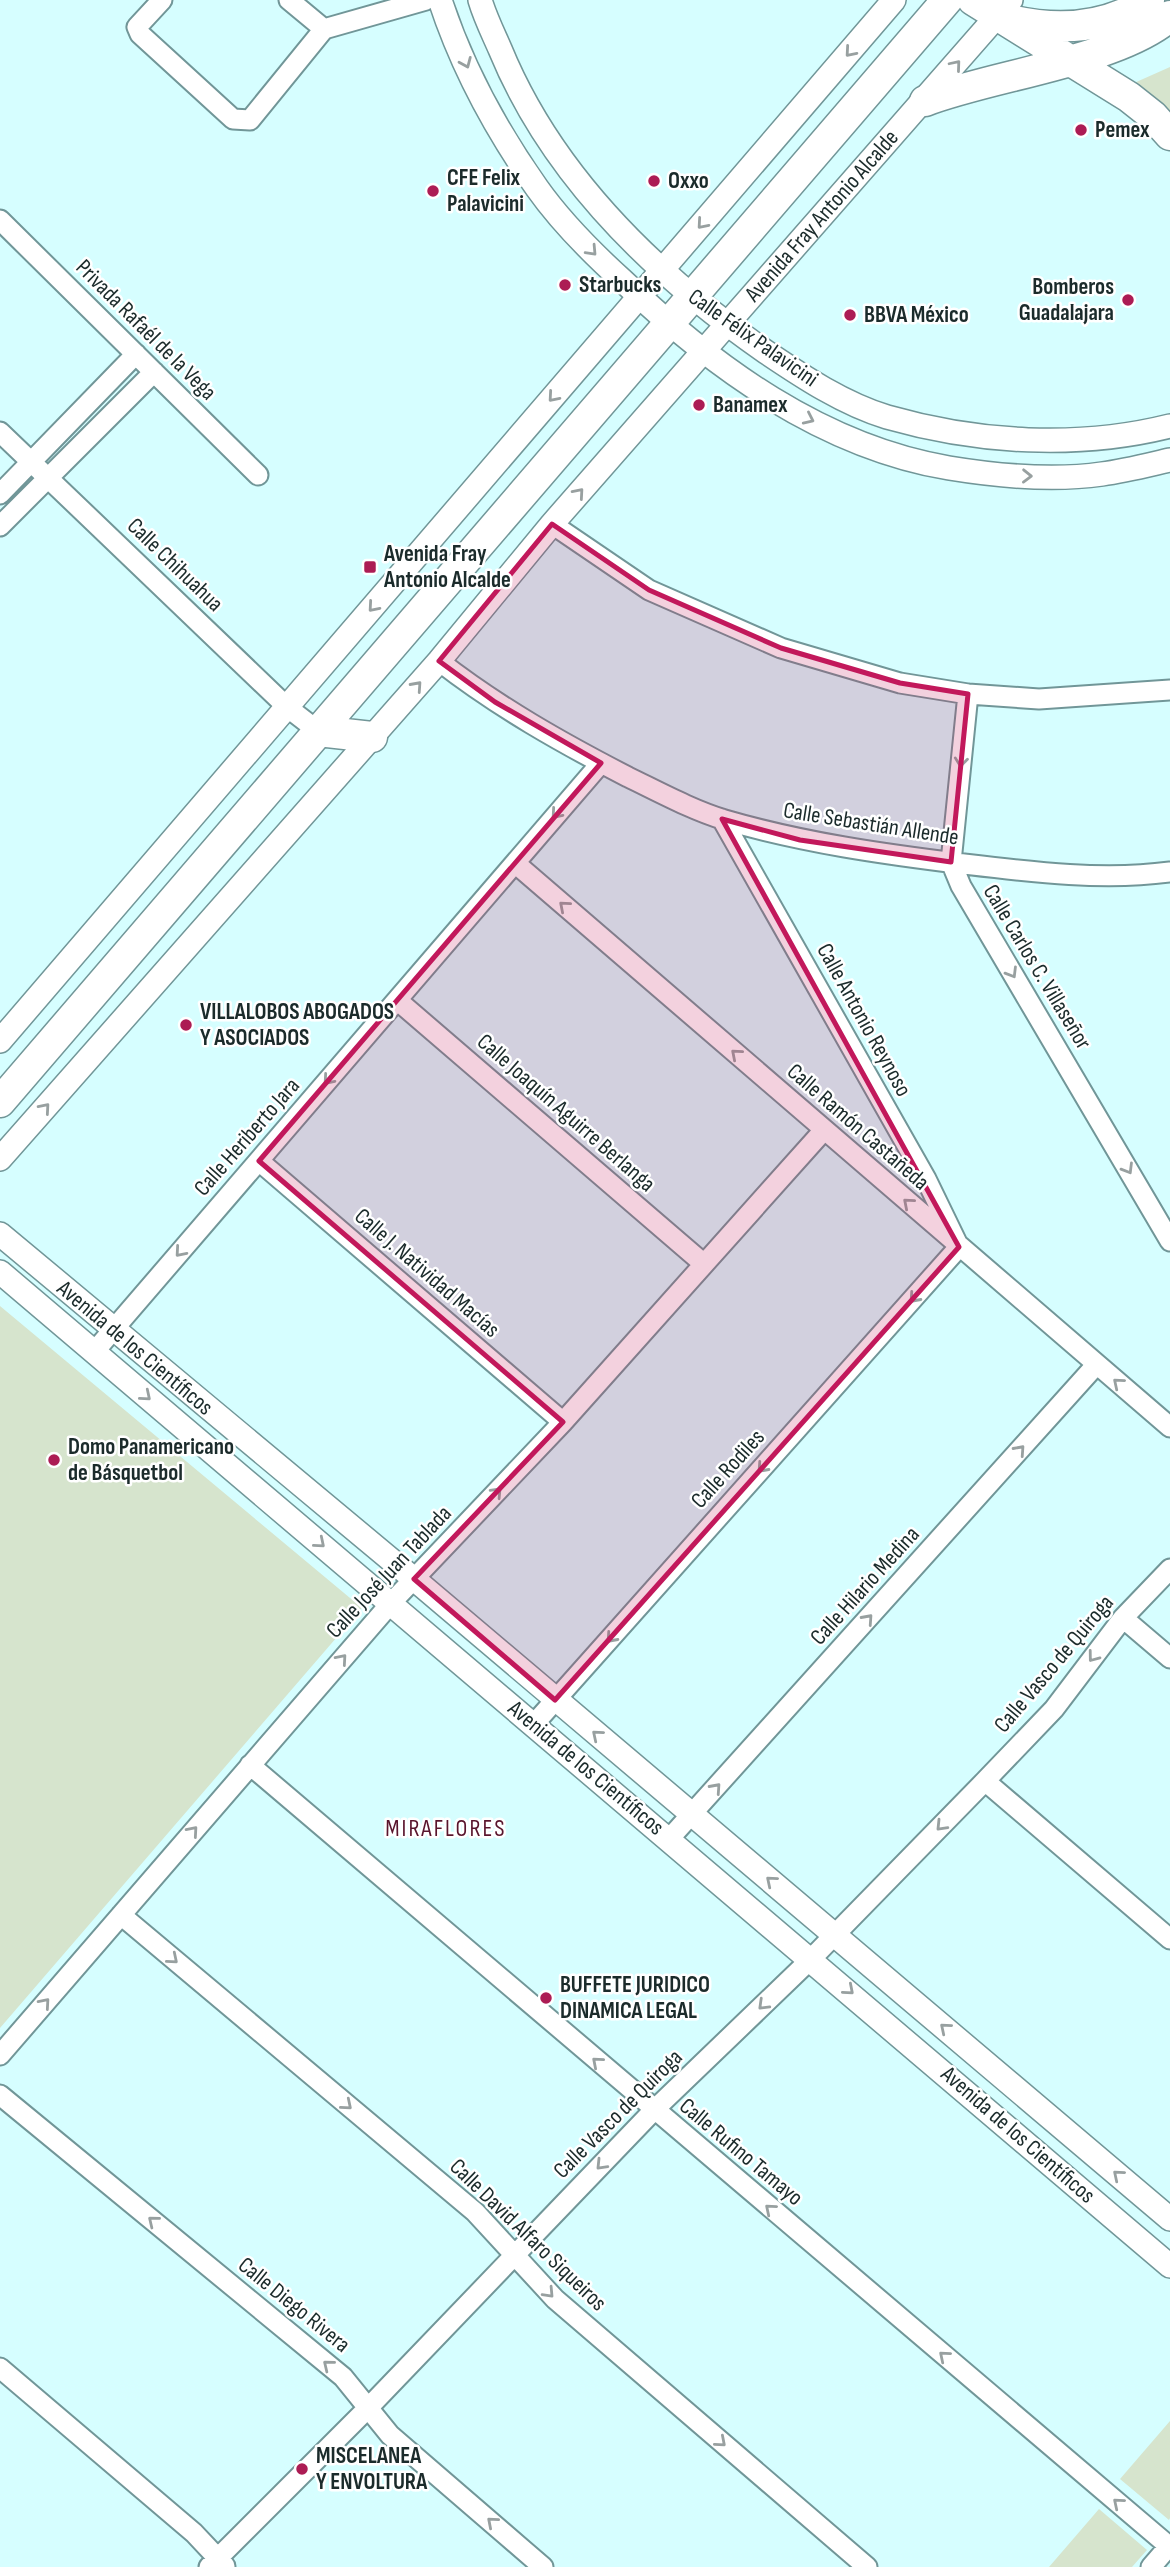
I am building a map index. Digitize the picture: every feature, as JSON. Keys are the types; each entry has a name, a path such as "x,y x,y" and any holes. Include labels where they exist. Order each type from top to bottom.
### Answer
{"main road":[{"path":"0,1102 947,0"},
{"path":"993,6 1034,25 1067,27 1108,20 1149,0"},
{"path":"993,6 1067,60 1129,97 1153,116 1170,135"},
{"path":"925,101 958,88 1067,60 1124,42 1170,16"},
{"path":"318,731 372,737"}],"street":[{"path":"162,0 137,27 140,34 233,119 242,122 250,120 324,29 426,0"},
{"path":"289,0 324,29"},
{"name":"Calle Félix Palavicini","path":"440,0 486,110 554,210 667,323 703,352 787,408 866,445 947,468 1024,477 1102,474 1170,460"},
{"name":"Calle Félix Palavicini","path":"480,0 518,93 566,168 633,243 662,270 727,325 808,381 885,416 959,434 1043,442 1143,433 1170,426"},
{"path":"0,1041 894,0"},
{"name":"Avenida Fray Antonio Alcalde","path":"0,1159 439,662 552,524 925,101 993,6"},
{"name":"Privada Rafaél de la Vega","path":"0,220 258,475"},
{"path":"0,494 136,354"},
{"path":"0,526 154,372"},
{"name":"Calle Chihuahua","path":"0,432 287,707 318,731"},
{"path":"552,524 649,590 781,648 900,683 968,694 1039,698 1170,690"},
{"name":"Calle Sebastián Allende","path":"439,662 495,702 601,763 722,819 812,842 874,854 1023,871 1167,877"},
{"path":"951,862 968,694"},
{"name":"Calle Heriberto Jara","path":"94,1352 601,763"},
{"name":"Calle Antonio Reynoso","path":"722,819 926,1179 959,1247"},
{"name":"Calle Carlos C. Villaseñor","path":"951,862 961,886 1170,1241"},
{"name":"Calle Ramón Castañeda","path":"514,863 1170,1427"},
{"name":"Calle Joaquín Aguirre Berlanga","path":"397,1000 704,1265"},
{"name":"Calle José Juan Tablada","path":"0,2055 391,1603 563,1422 824,1130"},
{"name":"Calle J. Natividad Macías","path":"259,1161 563,1422"},
{"name":"Avenida de los Científicos","path":"0,1234 414,1579 1170,2220"},
{"name":"Calle Rodiles","path":"534,1724 959,1247"},
{"name":"Avenida de los Científicos","path":"0,1272 670,1838 1170,2266"},
{"name":"Calle Hilario Medina","path":"670,1838 1096,1365"},
{"name":"Calle Vasco de Quiroga","path":"218,2564 654,2110 835,1934 1054,1709 1123,1618 1170,1569"},
{"path":"1123,1618 1170,1658"},
{"name":"Calle Rufino Tamayo","path":"250,1765 1170,2546"},
{"path":"985,1781 1170,1939"},
{"name":"Calle David Alfaro Siqueiros","path":"121,1915 475,2212 555,2299 867,2567"},
{"name":"Calle Diego Rivera","path":"0,2095 343,2377 390,2435 543,2567"},
{"path":"0,2368 194,2533 218,2564"},
{"path":"1151,2567 1170,2546"}],"highlighted area":[{"path":"552,524 649,590 781,648 900,683 968,694 951,862 800,840 722,819 959,1247 555,1700 414,1579 563,1422 259,1161 601,763 495,702 439,661"}],"green space":[{"path":"1170,67 1170,114 1134,83"},
{"path":"0,1306 362,1608 0,2028"},
{"path":"1170,2421 1170,2518 1169,2520 1120,2479"},
{"path":"1099,2509 1147,2550 1132,2567 1049,2567"}],"place":[{"name":"Pemex","path":"1081,130"},
{"name":"Oxxo","path":"654,181"},
{"name":"CFE Felix Palavicini","path":"433,191"},
{"name":"Starbucks","path":"565,285"},
{"name":"Bomberos Guadalajara","path":"1128,300"},
{"name":"BBVA México","path":"850,315"},
{"name":"Banamex","path":"699,405"},
{"name":"Avenida Fray Antonio Alcalde","path":"370,567"},
{"name":"VILLALOBOS ABOGADOS Y ASOCIADOS","path":"186,1025"},
{"name":"Domo Panamericano de Básquetbol","path":"54,1460"},
{"name":"BUFFETE JURIDICO DINAMICA LEGAL","path":"546,1998"},
{"name":"MISCELANEA Y ENVOLTURA","path":"302,2469"}],"district":[{"name":"MIRAFLORES","path":"446,1828"}]}
